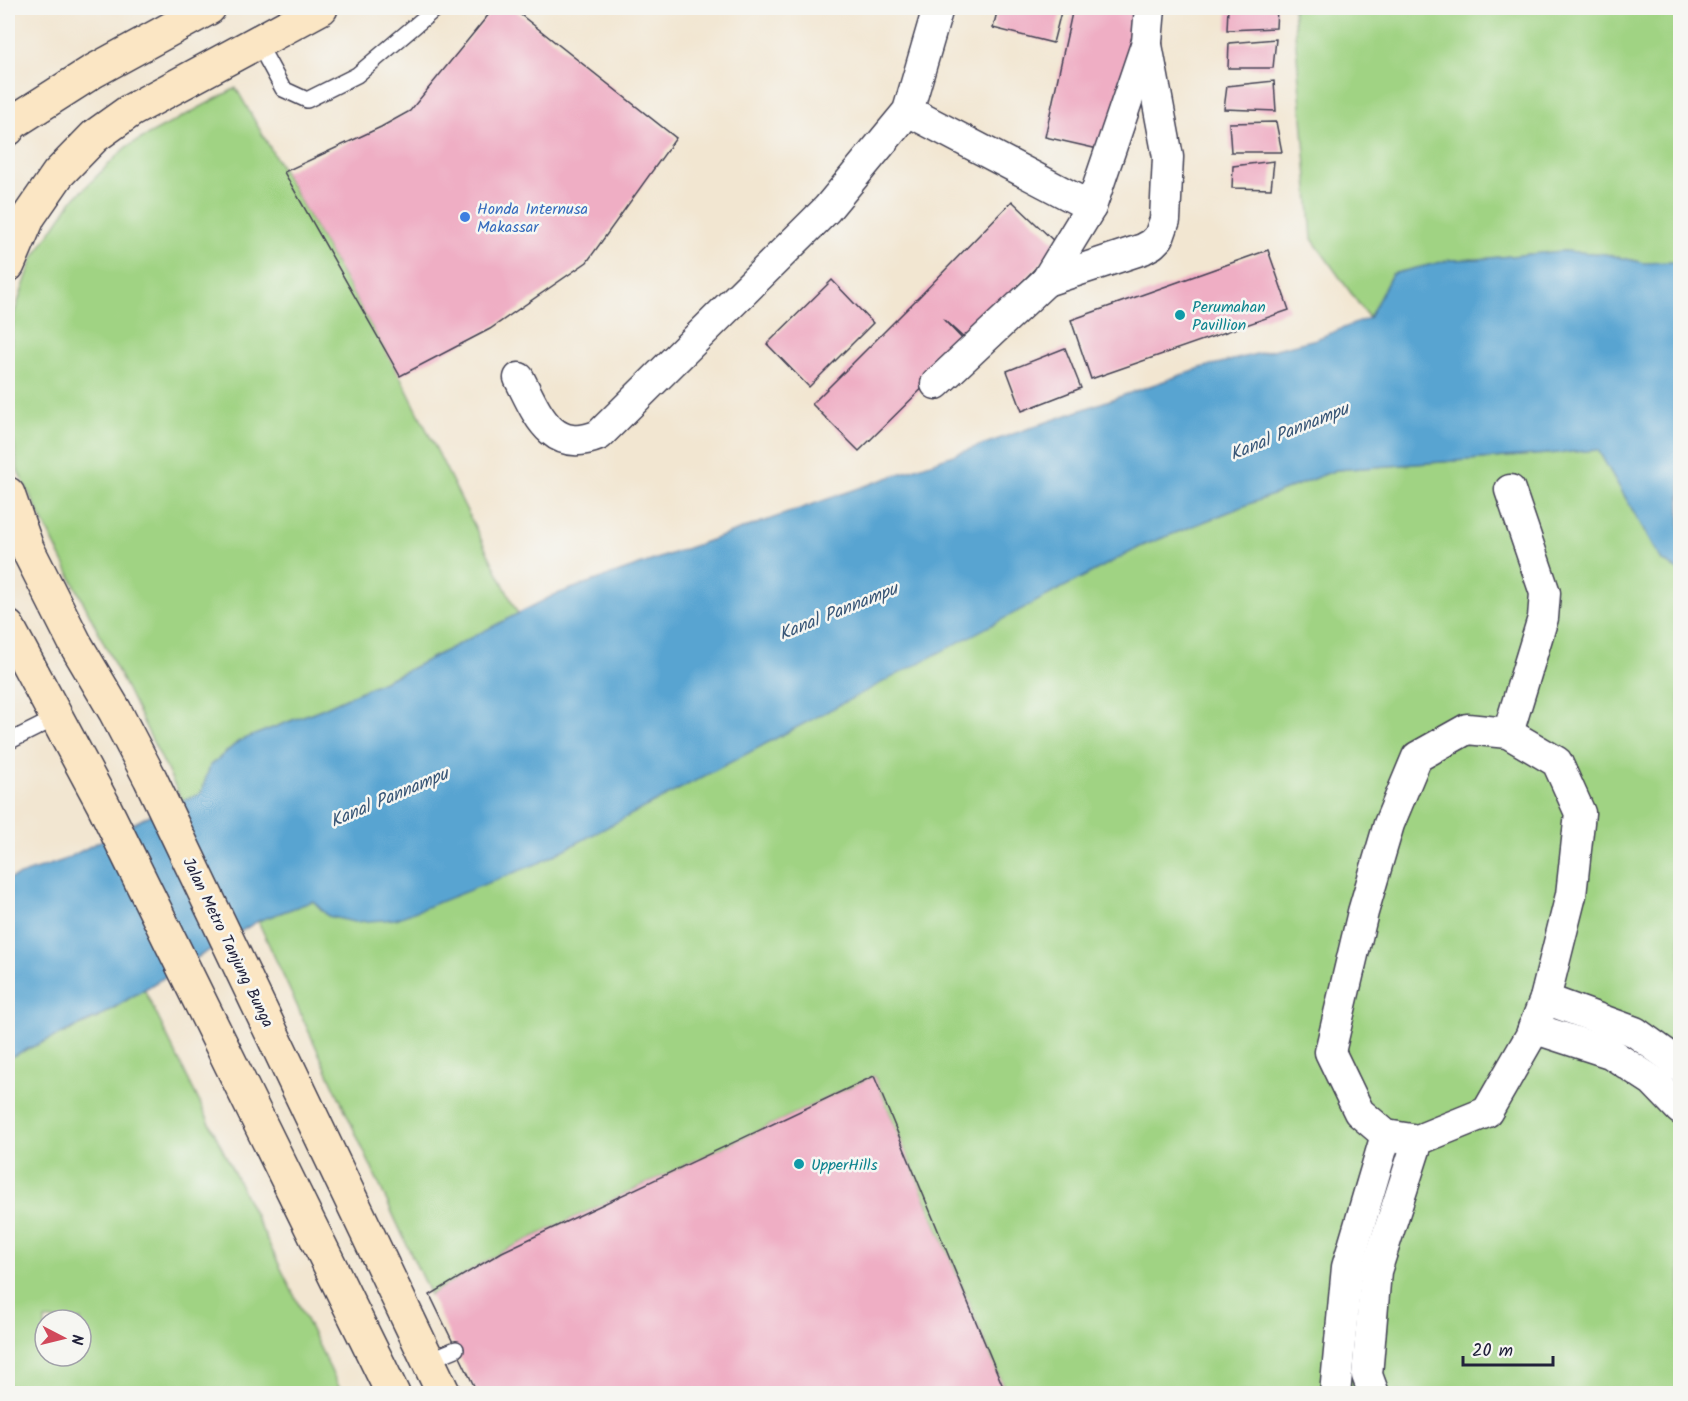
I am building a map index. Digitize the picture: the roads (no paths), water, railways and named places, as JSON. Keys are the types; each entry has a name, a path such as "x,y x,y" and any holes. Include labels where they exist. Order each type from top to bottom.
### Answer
{"main road":[{"path":"9,126 92,72 210,8"},
{"path":"8,265 29,216 58,174 95,136 130,111 321,8"},
{"name":"Jalan Metro Tanjung Bunga","path":"8,494 32,558 76,645 115,711 150,778 234,952 442,1355 444,1394"},
{"path":"8,627 103,804 393,1394"}],"street":[{"path":"519,378 542,423 555,433 572,441 590,439 600,435 827,209 908,111 938,8"},
{"path":"936,384 1046,281 1090,207 1147,42 1150,8"},
{"path":"1046,281 1143,249 1159,237 1166,210 1167,157 1147,42"},
{"path":"908,111 1090,207"},
{"path":"1508,733 1544,618 1545,593 1510,490"},
{"path":"1467,729 1508,733 1557,762 1580,813 1571,894 1545,999 1530,1036 1487,1112 1418,1140 1386,1135 1359,1112 1330,1052 1363,912 1389,824 1417,758 1467,729"},
{"path":"1545,999 1635,1032 1680,1067"},
{"path":"1533,1028 1610,1053 1653,1081 1680,1110"},
{"path":"1335,1394 1386,1135"},
{"path":"1374,1394 1367,1375 1361,1269 1418,1140"}],"lane":[{"path":"258,43 283,89 307,100 357,75 436,8"},
{"path":"8,742 56,718"}],"water":[{"name":"Kanal Pannampu","path":"1563,251 1605,254 1644,263 1674,262 1680,271 1680,571 1662,561 1598,450 1336,470 1142,546 539,863 396,919 354,922 328,916 313,901 258,921 100,1016 8,1058 8,879 64,860 152,814 201,793 210,766 239,741 324,708 408,670 554,595 1201,368 1316,339 1369,318 1392,274 1450,260"}],"place":[{"name":"Honda Internusa Makassar","path":"465,217"},
{"name":"Perumahan Pavillion","path":"1180,315"},
{"name":"UpperHills","path":"799,1164"}]}
